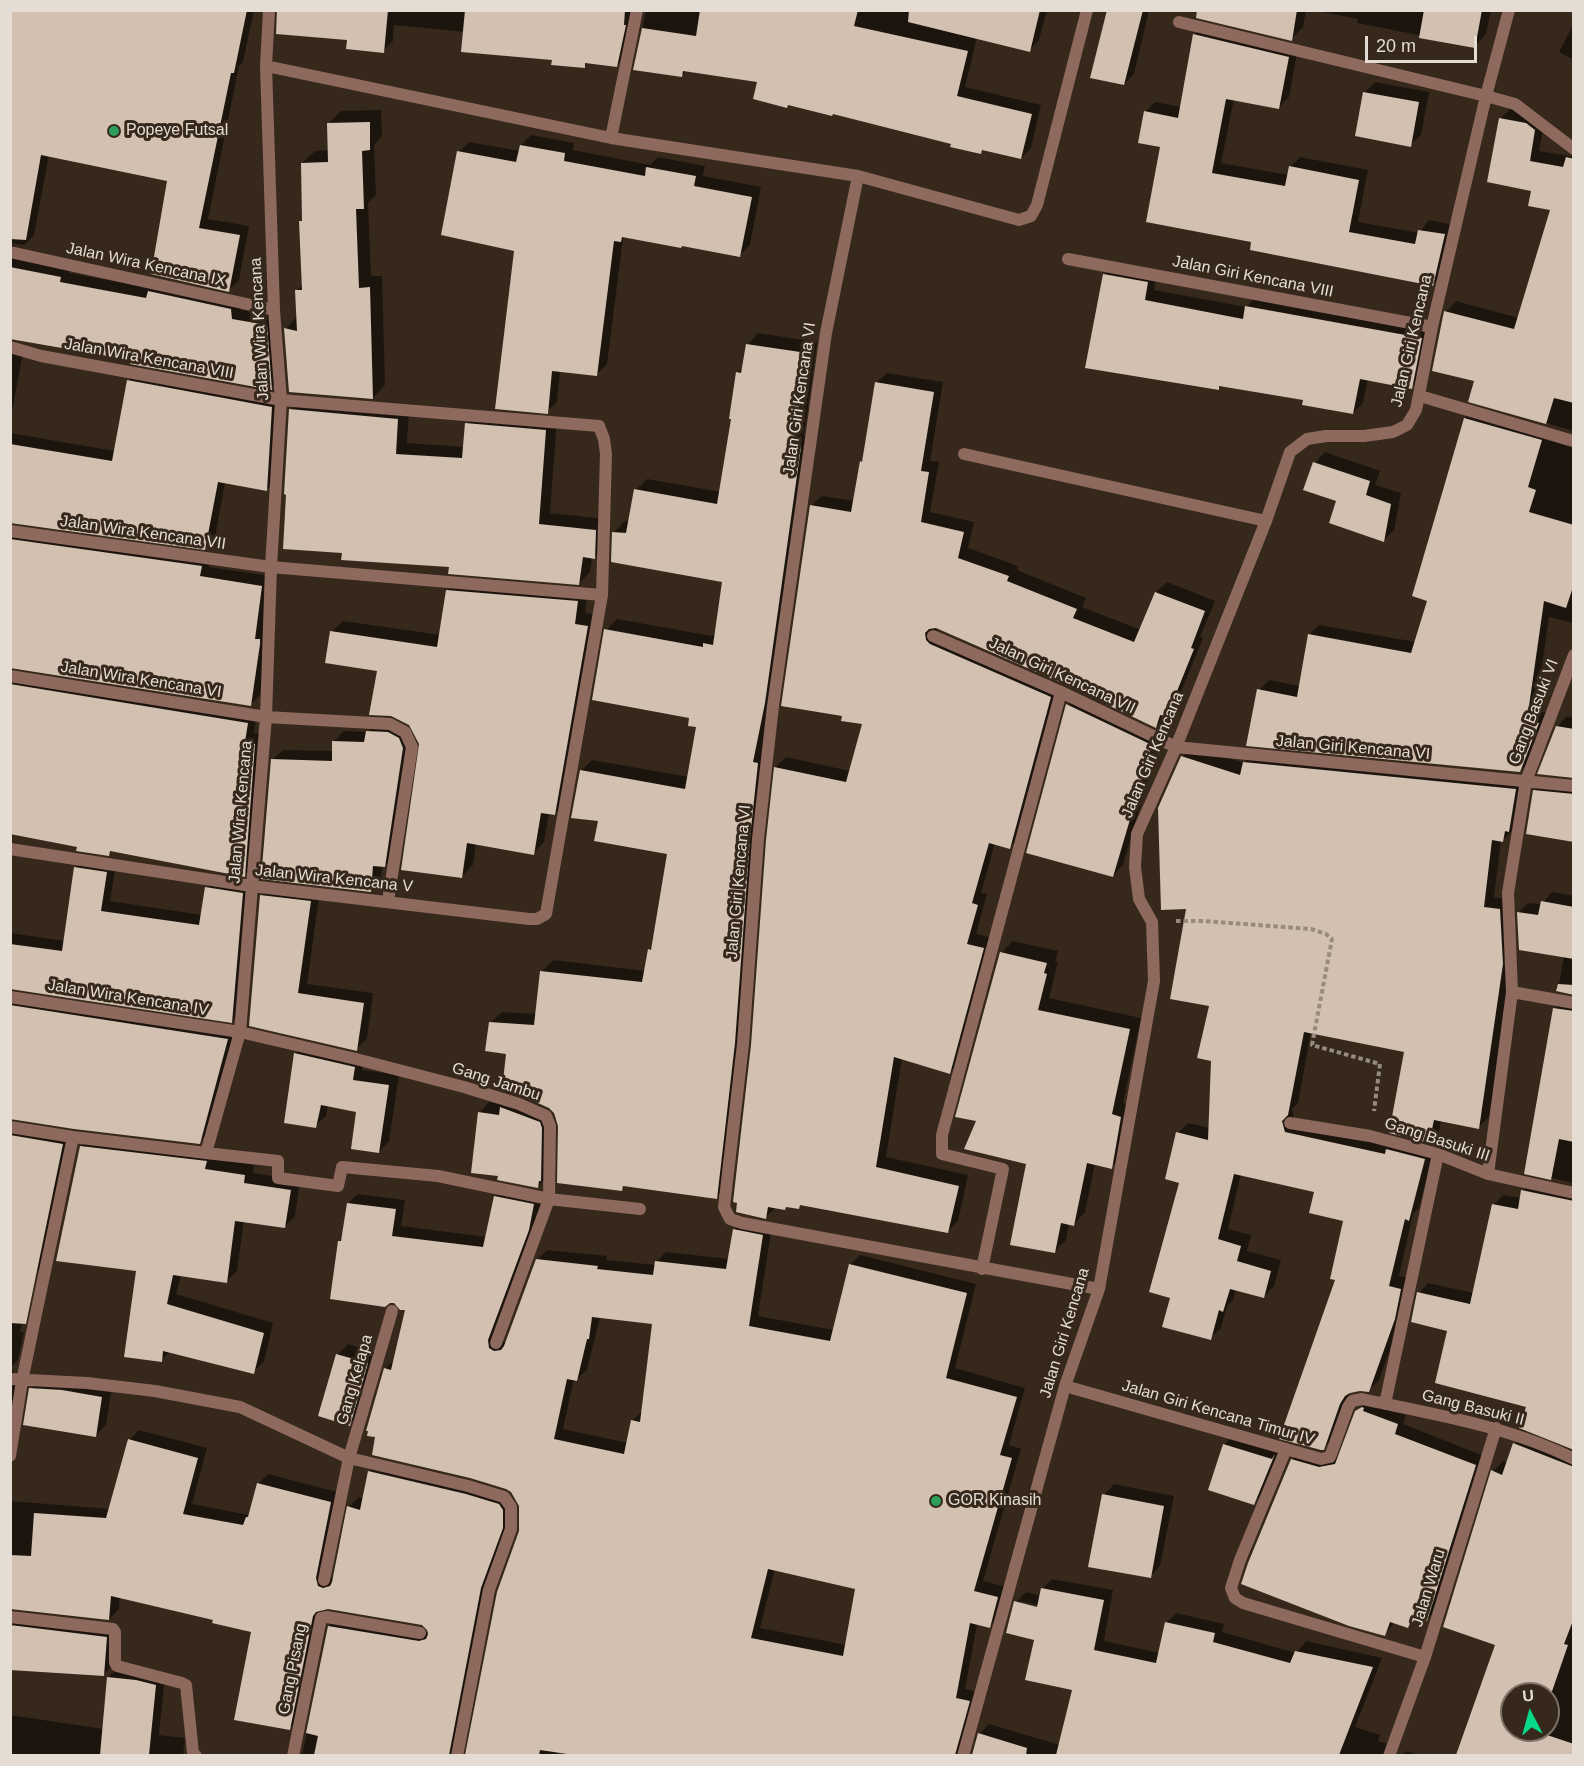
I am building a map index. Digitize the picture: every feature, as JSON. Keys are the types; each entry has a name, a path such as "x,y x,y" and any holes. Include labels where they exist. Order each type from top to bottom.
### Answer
{"street":[{"name":"Jalan Wira Kencana","path":"206,1153 240,1032 266,717 281,400 274,310 266,66 269,10"},
{"path":"611,138 637,10"},
{"path":"266,66 611,138 858,176 1019,220 1030,216 1038,205 1087,10"},
{"name":"Jalan Giri Kencana","path":"963,1755 1065,1386 1099,1289 1154,981 1152,922 1139,899 1135,867 1137,834 1176,747 1266,520 1290,452 1307,439 1326,435 1364,436 1393,432 1407,425 1416,410 1432,327 1486,96 1509,10"},
{"path":"1179,22 1515,104 1574,149"},
{"name":"Jalan Giri Kencana VI","path":"858,176 826,333 772,706 758,839 743,1044 724,1208 729,1219 742,1223 1099,1289"},
{"name":"Jalan Wira Kencana IX","path":"10,252 274,310"},
{"name":"Jalan Giri Kencana VIII","path":"1068,260 1432,327"},
{"name":"Jalan Wira Kencana VIII","path":"10,347 41,356 281,400 599,426 606,454 602,595"},
{"path":"1420,396 1573,441"},
{"path":"964,454 1266,520"},
{"name":"Jalan Wira Kencana VII","path":"10,531 272,567 602,595"},
{"name":"Jalan Wira Kencana V","path":"10,849 251,886 537,919 546,914 602,595"},
{"name":"Jalan Giri Kencana VII","path":"933,636 1061,692 1176,747"},
{"name":"Gang Basuki VI","path":"1488,1174 1512,992 1508,893 1526,781 1574,655"},
{"name":"Jalan Wira Kencana VI","path":"10,676 266,717 390,724 405,732 412,747 388,901"},
{"path":"982,1269 1003,1169 942,1154 942,1135 1061,692"},
{"name":"Jalan Giri Kencana VI","path":"1176,747 1574,786"},
{"path":"1512,992 1574,1003"},
{"name":"Jalan Wira Kencana IV","path":"10,997 240,1032"},
{"name":"Gang Jambu","path":"240,1032 464,1087 519,1104 546,1116 550,1126 549,1199 496,1343"},
{"name":"Gang Basuki III","path":"1290,1123 1370,1136 1438,1154 1488,1174 1574,1193"},
{"path":"10,1127 73,1137 278,1161 278,1178 298,1181 338,1186 342,1167 438,1176 549,1199 640,1209"},
{"path":"10,1456 16,1380 73,1137"},
{"path":"1386,1404 1438,1154"},
{"name":"Gang Kelapa","path":"349,1458 392,1311"},
{"path":"16,1380 87,1383 155,1391 240,1407 349,1458 468,1486 504,1497 511,1507 511,1529 489,1590 457,1755"},
{"name":"Jalan Giri Kencana Timur IV","path":"1065,1386 1321,1459 1330,1457 1352,1401 1362,1399"},
{"name":"Gang Basuki II","path":"1362,1399 1496,1428 1574,1459"},
{"name":"Jalan Waru","path":"1389,1755 1425,1657 1496,1428"},
{"path":"1286,1449 1240,1560 1231,1588 1234,1598 1243,1603 1425,1657"},
{"path":"324,1580 349,1458"},
{"path":"10,1617 113,1629 117,1666 186,1685 193,1753 196,1755"},
{"name":"Gang Pisang","path":"293,1755 321,1618 327,1617 420,1633"}],"path":[{"path":"1152,922 1203,921 1311,929 1326,934 1332,939 1312,1045 1380,1064 1370,1136"}],"building":[{"path":"10,10 247,10 234,73 231,73 199,228 240,235 229,292 151,274 167,181 41,155 26,240 10,239"},
{"path":"277,10 388,10 384,53 346,49 347,40 276,34"},
{"path":"465,10 625,10 624,25 626,25 617,67 585,63 585,68 551,65 552,60 461,52"},
{"path":"700,10 858,10 854,26 968,51 957,96 1032,114 1021,159 982,150 981,154 950,147 951,144 833,114 832,116 788,105 787,108 753,99 757,82 683,71 682,77 633,70 642,28 696,36"},
{"path":"909,10 1040,10 1030,52 908,22"},
{"path":"1107,10 1143,10 1124,85 1090,78"},
{"path":"1197,10 1297,10 1292,41 1196,18"},
{"path":"1424,10 1482,10 1475,48 1419,38"},
{"path":"1193,34 1289,57 1279,109 1226,99 1212,173 1285,186 1289,166 1359,180 1349,232 1415,244 1418,230 1445,234 1433,286 1250,250 1251,242 1146,222 1160,147 1138,143 1144,111 1178,118"},
{"path":"1363,92 1419,102 1411,147 1355,136"},
{"path":"1499,118 1526,123 1535,130 1530,161 1563,167 1566,157 1574,159 1574,403 1554,398 1546,424 1468,402 1474,381 1432,371 1444,311 1514,329 1550,210 1528,206 1531,191 1487,182"},
{"path":"370,122 370,150 362,151 364,209 356,209 359,288 370,287 373,399 289,392 284,328 297,331 295,290 302,290 299,221 302,221 301,163 328,162 327,123"},
{"path":"520,145 565,153 564,161 645,176 646,167 696,176 694,186 752,197 740,257 622,237 621,242 614,241 597,376 552,371 548,414 495,409 514,251 441,235 457,151 516,162"},
{"path":"10,267 61,277 60,282 146,298 148,291 231,309 232,319 267,325 272,390 130,364 131,360 10,339"},
{"path":"1103,274 1148,282 1145,300 1243,319 1245,306 1422,338 1412,389 1360,379 1353,414 1302,405 1303,400 1219,386 1219,390 1085,368"},
{"path":"746,344 807,353 793,446 801,447 765,703 753,762 758,763 750,838 735,1043 717,1199 623,1186 622,1191 557,1183 558,1126 554,1113 549,1108 522,1096 502,1090 506,1054 485,1051 489,1022 534,1025 540,971 642,982 648,949 651,950 667,854 594,841 598,821 571,818 580,770 685,789 696,727 688,726 689,718 592,700 604,629 703,647 703,643 713,645 722,582 611,562 612,532 626,533 634,489 717,504 736,372 741,373"},
{"path":"127,380 272,407 267,491 218,482 205,550 10,523 10,444 112,461"},
{"path":"875,382 934,392 921,471 929,472 921,522 964,532 958,558 1009,576 1007,581 1077,609 1073,618 1134,642 1155,592 1205,611 1191,648 1194,649 1167,716 1160,715 1156,728 1064,684 936,628 929,629 925,633 926,640 930,644 1051,697 1010,849 989,843 972,903 978,905 967,944 984,948 950,1074 894,1057 876,1167 959,1186 948,1233 800,1205 799,1209 786,1207 785,1210 768,1207 766,1219 736,1212 737,1203 733,1202 751,1045 766,840 774,767 846,782 862,724 841,721 842,716 781,706 810,505 851,512"},
{"path":"289,409 398,419 396,454 462,458 465,423 546,430 539,524 596,530 595,559 583,557 579,585 448,574 449,567 341,560 342,553 283,549"},
{"path":"1464,418 1542,440 1528,487 1536,490 1529,512 1574,525 1574,584 1566,608 1544,601 1527,720 1539,723 1520,772 1246,746 1257,689 1297,697 1308,634 1411,653 1427,601 1412,596"},
{"path":"1313,462 1370,481 1366,495 1391,504 1384,542 1329,523 1336,501 1303,490"},
{"path":"10,539 202,566 200,576 262,586 255,639 260,639 260,644 251,706 10,668"},
{"path":"446,590 578,601 575,624 588,626 555,815 541,813 534,855 467,843 462,878 401,870 419,744 409,725 391,716 369,715 377,671 325,663 330,631 437,647"},
{"path":"10,684 248,723 245,742 255,744 245,877 110,851 109,856 76,851 77,847 10,834"},
{"path":"1066,704 1152,745 1113,877 1026,853"},
{"path":"1556,726 1574,729 1574,778 1537,774"},
{"path":"366,731 388,732 399,738 403,748 385,867 373,866 371,892 261,879 271,759 332,761 332,741 364,742"},
{"path":"1181,756 1240,775 1243,762 1516,789 1509,832 1505,831 1503,842 1492,840 1484,907 1500,909 1503,964 1479,1129 1434,1120 1429,1143 1389,1133 1404,1052 1304,1032 1288,1115 1282,1121 1285,1132 1385,1154 1386,1149 1425,1159 1409,1221 1405,1219 1389,1286 1401,1289 1395,1319 1369,1392 1360,1391 1345,1396 1324,1450 1279,1439 1335,1280 1330,1279 1343,1221 1309,1213 1314,1192 1234,1174 1218,1239 1241,1246 1237,1261 1271,1271 1264,1298 1230,1289 1223,1312 1219,1310 1211,1340 1162,1327 1170,1298 1149,1292 1179,1183 1165,1179 1176,1132 1208,1140 1211,1061 1197,1058 1209,1006 1170,999 1186,909 1161,910 1158,808"},
{"path":"1533,790 1574,794 1574,842 1526,834"},
{"path":"74,867 107,872 101,911 199,925 205,887 243,893 232,1023 10,989 10,944 62,951"},
{"path":"260,895 311,901 298,993 364,1003 357,1051 249,1026"},
{"path":"1541,901 1574,907 1574,959 1519,950 1517,912 1538,915"},
{"path":"1000,952 1047,963 1044,973 1047,974 1038,1010 1130,1029 1112,1114 1121,1117 1112,1169 1087,1163 1074,1226 1061,1223 1055,1253 1010,1245 1026,1164 964,1149 976,1121 955,1117"},
{"path":"1558,984 1574,985 1574,995 1556,991"},
{"path":"10,1005 228,1039 200,1144 10,1119"},
{"path":"1553,1008 1574,1011 1574,1142 1559,1139 1551,1180 1524,1174"},
{"path":"294,1053 355,1067 353,1080 389,1085 379,1153 351,1149 356,1112 321,1105 316,1128 284,1123"},
{"path":"500,1107 540,1122 542,1128 541,1181 539,1181 538,1188 497,1180 498,1176 471,1173 478,1112 499,1115"},
{"path":"10,1135 63,1144 26,1324 10,1323"},
{"path":"80,1146 207,1161 205,1169 245,1175 244,1183 291,1190 285,1228 235,1221 227,1283 173,1275 167,1304 264,1333 254,1374 163,1351 162,1362 124,1357 136,1271 56,1261"},
{"path":"1521,1190 1574,1201 1574,1450 1519,1428 1526,1407 1435,1383 1447,1331 1411,1322 1417,1292 1470,1304 1492,1204 1518,1209"},
{"path":"494,1196 534,1204 529,1230 488,1340 489,1348 494,1351 501,1350 504,1346 536,1259 653,1275 655,1261 726,1269 733,1229 763,1235 749,1326 830,1341 849,1264 967,1293 946,1378 1017,1397 1000,1455 1012,1458 974,1591 998,1597 990,1628 970,1623 956,1698 970,1701 955,1755 574,1755 540,1750 539,1755 465,1755 497,1592 519,1531 519,1506 511,1492 506,1489 470,1478 372,1455 375,1437 367,1436 368,1431 366,1431 384,1368 391,1370 405,1310 400,1310 394,1303 385,1307 330,1299 338,1241 341,1241 347,1203 396,1209 392,1236 483,1247","holes":["592,1317 652,1324 640,1422 631,1420 624,1454 554,1439 567,1379 577,1381 587,1339 589,1339","768,1569 855,1589 843,1656 751,1638"]},
{"path":"336,1354 368,1363 350,1426 318,1416"},
{"path":"29,1388 62,1390 102,1397 96,1437 23,1425"},
{"path":"1362,1407 1363,1411 1398,1424 1395,1434 1476,1465 1427,1621 1413,1616 1408,1628 1390,1622 1385,1636 1349,1626 1241,1584 1291,1459 1319,1467 1335,1464 1355,1411"},
{"path":"128,1439 198,1458 183,1514 243,1525 248,1517 257,1483 331,1502 316,1578 318,1586 323,1588 330,1586 332,1582 347,1506 360,1510 368,1471 499,1504 503,1510 503,1528 481,1588 449,1755 314,1755 318,1736 306,1733 328,1626 419,1641 426,1639 428,1634 422,1625 328,1609 316,1612 313,1616 290,1730 234,1720 251,1632 212,1623 213,1620 111,1596 109,1620 10,1609 10,1555 31,1556 34,1513 106,1518"},
{"path":"1513,1443 1574,1467 1574,1618 1564,1644 1568,1645 1555,1682 1500,1682 1500,1742 1560,1742 1560,1739 1574,1744 1574,1755 1456,1755 1495,1645 1443,1627 1491,1470 1502,1475"},
{"path":"1223,1444 1272,1459 1275,1454 1254,1505 1208,1490"},
{"path":"1102,1494 1164,1506 1151,1578 1088,1567"},
{"path":"1041,1588 1104,1600 1094,1650 1156,1663 1165,1622 1215,1633 1213,1642 1290,1663 1295,1651 1373,1667 1339,1755 1056,1755 1072,1690 1025,1680 1034,1640 1006,1633 1014,1601 1037,1607"},
{"path":"10,1625 107,1637 104,1676 10,1670"},
{"path":"107,1677 156,1685 149,1755 100,1755"},
{"path":"978,1733 1027,1748 1026,1755 972,1755"}],"place":[{"name":"Popeye Futsal","path":"114,131"},
{"name":"GOR Kinasih","path":"936,1501"}]}
